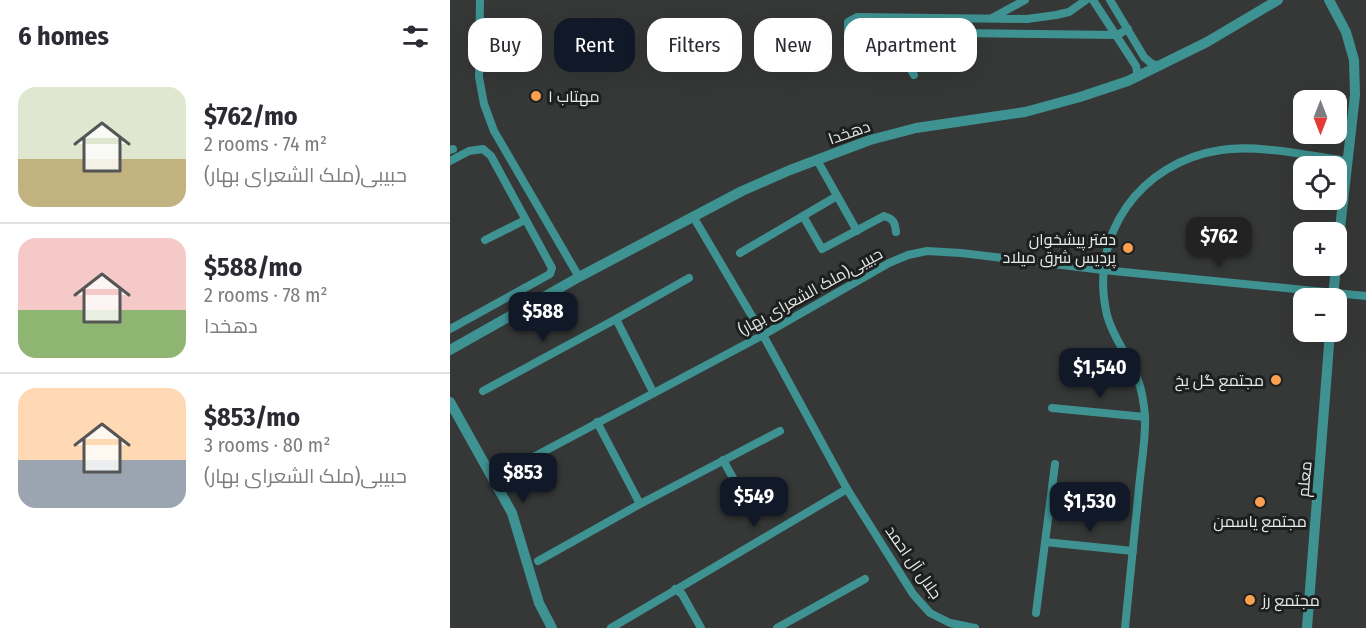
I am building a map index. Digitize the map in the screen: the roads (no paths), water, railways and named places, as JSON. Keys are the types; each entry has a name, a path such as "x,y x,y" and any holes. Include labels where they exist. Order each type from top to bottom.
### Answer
{"street":[{"path":"480,0 479,77 484,104 494,131 579,277"},
{"path":"992,18 1025,0"},
{"path":"854,18 1027,19 1069,12 1086,0"},
{"path":"1094,0 1136,66 1138,77"},
{"name":"دهخدا","path":"450,350 579,277 742,191 870,140 915,128 1025,112 1080,97 1138,77 1207,42 1278,0"},
{"path":"1329,0 1346,32 1354,60 1355,95 1347,161"},
{"path":"1113,1 1144,57 1152,64 1160,66"},
{"path":"977,33 1117,34 1128,29"},
{"path":"450,161 469,151 483,149 491,156 552,268 550,274 450,330"},
{"path":"1125,628 1145,417 1138,380 1120,348 1107,316 1103,292 1103,270 1111,234 1119,216 1147,184 1172,166 1195,156 1221,150 1263,150 1309,156"},
{"path":"817,160 857,231"},
{"path":"740,253 837,196"},
{"path":"803,216 822,249 884,216 891,218 895,223 896,232"},
{"name":"جلال آل احمد","path":"694,218 764,335 847,489 913,594 930,613 950,623 975,628"},
{"path":"485,240 525,220"},
{"name":"حبیبی(ملک الشعرای بهار)","path":"509,470 764,335 889,263 918,253 961,253 1293,291"},
{"path":"483,391 689,278"},
{"name":"حبیبی(ملک الشعرای بهار)","path":"1347,296 1366,296"},
{"path":"616,319 653,392"},
{"name":"معلم","path":"1306,628 1329,342"},
{"path":"450,402 512,513 539,603 552,628"},
{"path":"1053,408 1145,417"},
{"path":"597,422 640,504"},
{"path":"538,561 640,504 780,431"},
{"path":"723,460 744,498"},
{"path":"1036,613 1055,464"},
{"path":"611,628 847,489"},
{"path":"1046,542 1133,551"},
{"path":"777,628 864,579"},
{"path":"675,590 682,594 701,628"}],"place":[{"name":"مهتاب ۱","path":"536,96"},
{"name":"دفتر پیشخوان پردیس شرق میلاد","path":"1128,248"},
{"name":"مجتمع گل یخ","path":"1276,380"},
{"name":"مجتمع یاسمن","path":"1260,502"},
{"name":"مجتمع رز","path":"1250,600"}]}
